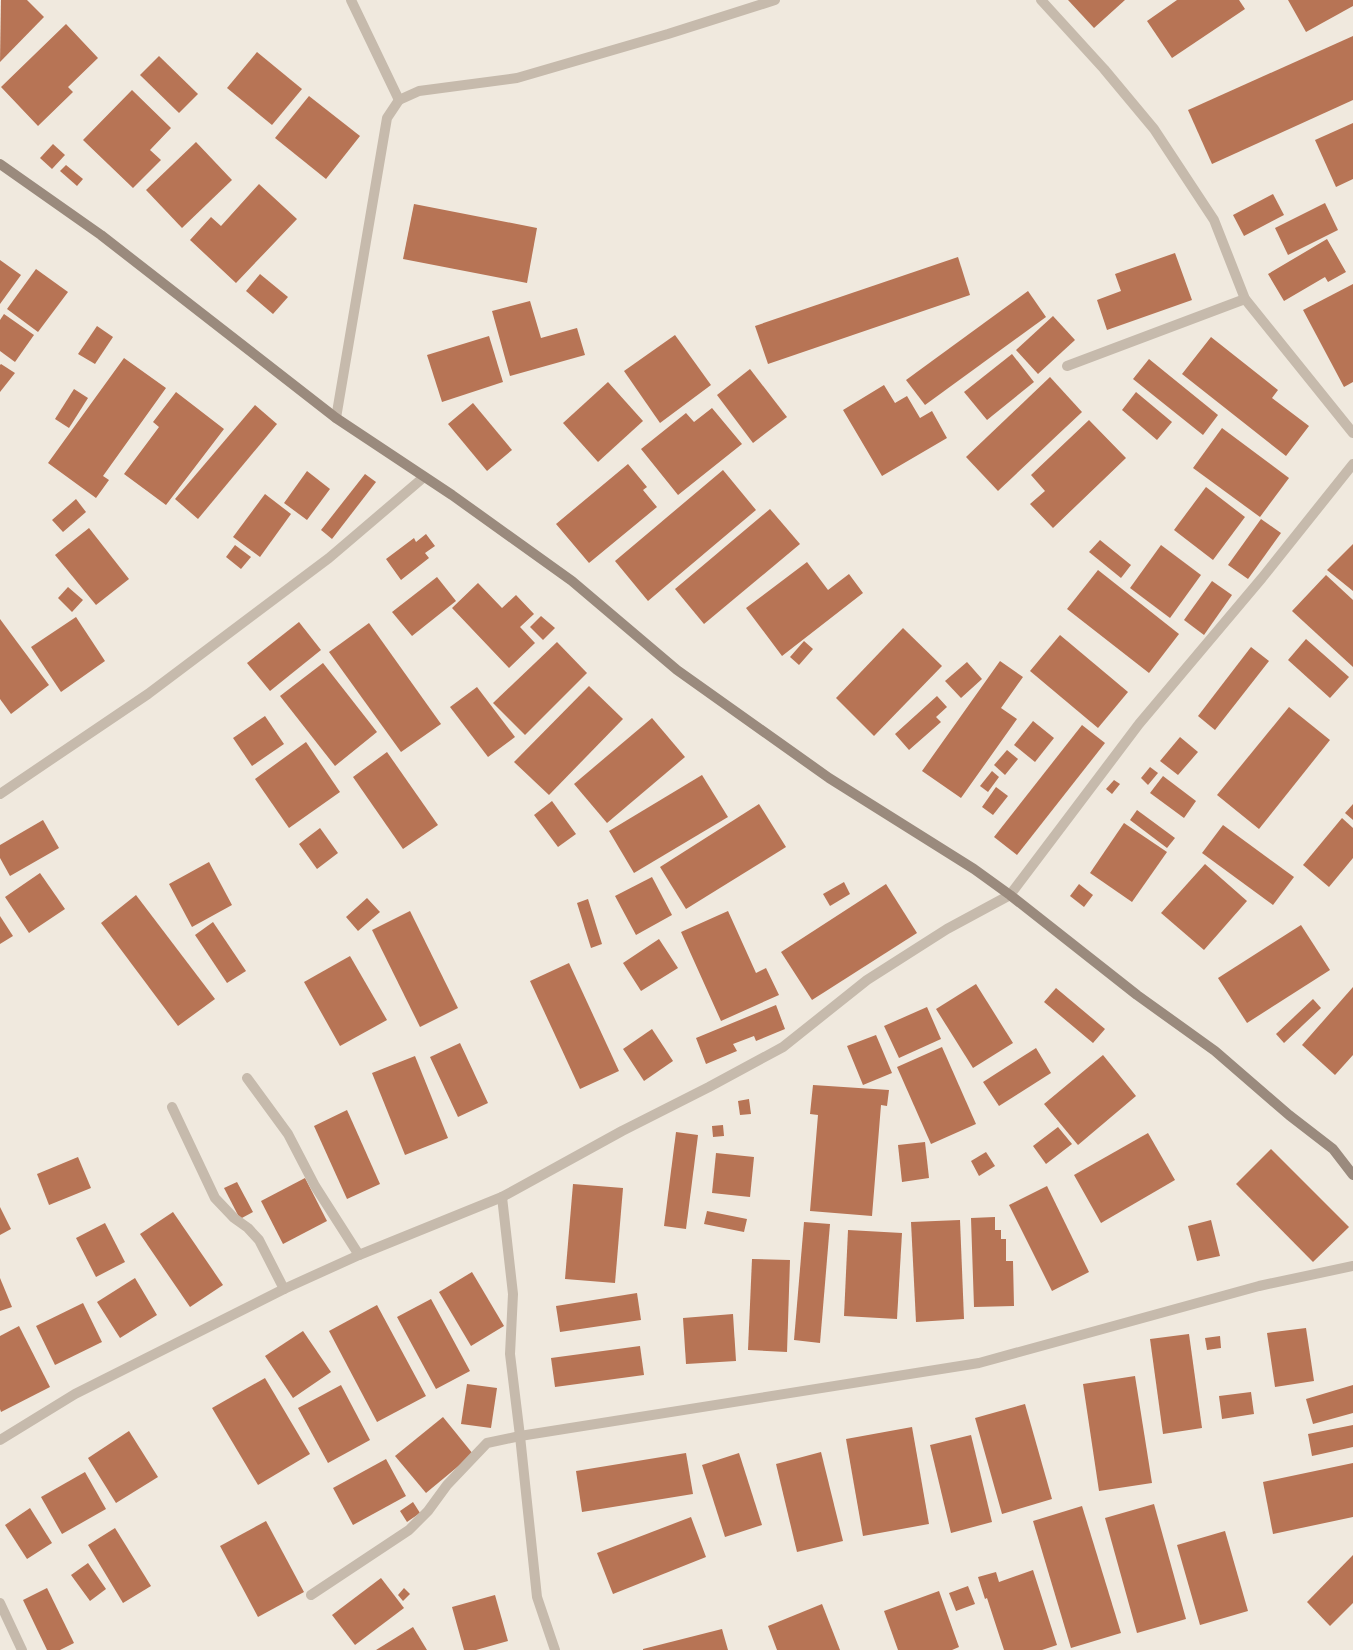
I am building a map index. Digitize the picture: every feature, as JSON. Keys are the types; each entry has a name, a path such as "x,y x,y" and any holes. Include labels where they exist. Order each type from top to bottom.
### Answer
{"street":[{"path":"351,0 399,100"},
{"path":"336,418 387,118 399,100 419,91 517,78 668,34 775,0"},
{"path":"1041,0 1104,69 1154,129 1214,220 1246,299 1353,433"},
{"path":"0,164 101,235 336,418 452,495 572,581 683,674 829,778 974,869 1010,895 1137,995 1215,1051 1289,1115 1333,1149 1353,1175"},
{"path":"1066,366 1246,299"},
{"path":"0,1440 75,1394 284,1289 359,1255 502,1197 622,1131 709,1087 783,1047 867,980 947,929 1010,895 1139,724 1262,578 1353,464"},
{"path":"0,794 148,694 329,558 424,477"},
{"path":"247,1078 288,1134 315,1186 359,1255"},
{"path":"172,1107 215,1198 234,1218 248,1228 259,1240 284,1289"},
{"path":"502,1197 513,1294 510,1354 537,1597 555,1650"},
{"path":"311,1595 409,1530 428,1511 447,1485 486,1443 520,1436 979,1363 1259,1286 1353,1266"},
{"path":"0,1603 22,1650"}],"building":[{"path":"1,0 27,0 44,17 0,62"},
{"path":"1068,0 1125,0 1094,28"},
{"path":"1177,0 1239,0 1245,9 1172,58 1147,21"},
{"path":"1288,0 1353,0 1353,6 1306,32"},
{"path":"66,24 98,58 68,87 73,92 38,126 1,87"},
{"path":"1353,36 1353,100 1212,164 1188,110"},
{"path":"257,52 302,89 272,125 227,88"},
{"path":"159,56 198,94 179,113 140,75"},
{"path":"132,90 171,128 150,150 161,160 133,188 83,140"},
{"path":"309,96 360,136 326,179 275,138"},
{"path":"1353,123 1353,179 1336,187 1315,140"},
{"path":"196,142 232,180 182,228 146,190"},
{"path":"53,144 65,155 52,169 40,158"},
{"path":"66,165 83,179 77,186 60,171"},
{"path":"259,184 297,219 236,283 190,240 211,217 221,226"},
{"path":"1273,194 1284,215 1244,236 1233,215"},
{"path":"1325,203 1338,230 1288,255 1275,228"},
{"path":"414,204 537,228 527,283 403,259"},
{"path":"1327,239 1346,272 1328,282 1325,277 1284,301 1268,274"},
{"path":"1175,253 1192,300 1107,330 1097,300 1121,291 1115,274"},
{"path":"958,257 970,295 768,364 755,326"},
{"path":"0,260 21,275 0,304"},
{"path":"36,269 68,292 38,332 7,309"},
{"path":"260,274 288,297 273,314 246,291"},
{"path":"1353,284 1353,382 1344,387 1303,310"},
{"path":"1028,291 1046,317 925,405 906,380"},
{"path":"530,301 541,338 577,328 585,355 510,376 492,311"},
{"path":"4,314 34,335 15,362 0,351 0,320"},
{"path":"1053,316 1075,340 1038,374 1016,350"},
{"path":"97,326 113,337 95,364 78,354"},
{"path":"675,335 711,385 660,423 624,371"},
{"path":"489,336 503,382 442,402 427,355"},
{"path":"1211,337 1278,390 1272,398 1309,426 1286,456 1182,374"},
{"path":"1012,354 1034,382 987,420 964,392"},
{"path":"124,358 166,388 103,476 109,480 96,498 48,463"},
{"path":"1149,359 1218,415 1203,435 1133,379"},
{"path":"1,364 15,373 0,392 0,365"},
{"path":"750,369 787,417 753,443 717,395"},
{"path":"1050,377 1082,412 998,491 966,457"},
{"path":"608,382 643,421 598,462 563,423"},
{"path":"884,385 895,403 907,396 920,418 932,411 947,438 882,476 843,410"},
{"path":"74,389 88,398 69,428 55,419"},
{"path":"176,392 224,429 166,505 124,474 159,427 153,422"},
{"path":"1136,392 1172,422 1157,440 1122,410"},
{"path":"473,403 512,450 487,471 448,424"},
{"path":"255,405 277,424 198,519 175,499"},
{"path":"712,408 742,444 678,495 641,449 686,413 694,422"},
{"path":"1089,420 1126,458 1053,528 1030,504 1045,491 1031,475"},
{"path":"1222,428 1289,478 1260,517 1193,468"},
{"path":"628,464 647,487 643,490 657,507 589,563 556,524"},
{"path":"723,470 756,510 648,601 615,561"},
{"path":"307,471 330,489 307,520 284,503"},
{"path":"365,474 376,482 332,539 321,530"},
{"path":"1206,487 1245,517 1213,560 1174,530"},
{"path":"265,494 291,514 260,557 233,537"},
{"path":"76,499 86,512 63,532 52,520"},
{"path":"770,509 800,544 704,624 675,589"},
{"path":"1261,519 1281,533 1248,579 1228,565"},
{"path":"89,528 129,579 96,605 55,555"},
{"path":"426,534 435,546 425,553 429,558 401,580 386,559 414,538 416,542"},
{"path":"1100,540 1131,565 1121,578 1089,552"},
{"path":"1353,544 1353,591 1327,570"},
{"path":"235,545 251,557 241,569 226,557"},
{"path":"1161,545 1201,575 1170,618 1130,588"},
{"path":"807,562 828,590 849,574 863,593 782,656 746,608"},
{"path":"1098,570 1179,634 1149,673 1067,609"},
{"path":"1326,575 1353,600 1353,667 1292,611"},
{"path":"437,577 456,601 412,636 392,612"},
{"path":"1212,581 1232,595 1204,635 1184,620"},
{"path":"478,583 502,608 516,595 534,614 520,627 535,643 509,668 452,608"},
{"path":"68,587 83,600 72,612 58,598"},
{"path":"541,616 555,628 543,640 530,627"},
{"path":"76,617 105,661 61,692 31,647"},
{"path":"0,619 49,685 11,714 0,699"},
{"path":"299,622 321,650 270,691 247,663"},
{"path":"369,623 441,724 401,752 329,652"},
{"path":"903,628 942,666 874,736 836,698"},
{"path":"1060,635 1128,692 1098,728 1030,671"},
{"path":"1306,639 1349,677 1330,698 1288,660"},
{"path":"804,641 813,649 799,665 790,657"},
{"path":"557,642 587,673 525,735 493,703"},
{"path":"1251,647 1269,661 1215,730 1198,716"},
{"path":"1000,661 1023,677 1001,708 1017,719 961,798 922,771"},
{"path":"967,662 982,679 961,698 945,681"},
{"path":"323,663 377,732 335,766 280,696"},
{"path":"589,686 623,719 549,795 514,762"},
{"path":"477,687 515,737 488,757 450,707"},
{"path":"937,696 947,707 936,717 941,722 909,750 895,734"},
{"path":"1289,707 1330,740 1259,829 1217,795"},
{"path":"265,716 284,744 252,766 233,738"},
{"path":"652,718 685,757 607,823 574,784"},
{"path":"1033,721 1054,738 1035,762 1014,745"},
{"path":"1082,725 1105,743 1017,855 994,837"},
{"path":"1180,737 1198,752 1178,775 1160,761"},
{"path":"306,742 340,792 289,828 255,779"},
{"path":"1007,750 1018,759 1005,775 994,765"},
{"path":"387,752 438,825 403,849 353,777"},
{"path":"1150,767 1158,773 1148,785 1141,778"},
{"path":"992,771 999,777 988,792 980,786"},
{"path":"702,775 728,817 634,873 609,831"},
{"path":"1163,776 1196,801 1184,818 1150,793"},
{"path":"1114,780 1120,784 1112,794 1106,789"},
{"path":"996,787 1008,796 993,815 982,807"},
{"path":"552,801 576,834 558,847 534,815"},
{"path":"759,804 786,847 686,909 660,867"},
{"path":"1353,804 1353,820 1345,813"},
{"path":"1137,810 1175,838 1167,848 1130,820"},
{"path":"1342,818 1353,828 1353,858 1329,887 1303,865"},
{"path":"43,820 59,848 10,876 0,858 0,845"},
{"path":"1124,823 1167,852 1132,902 1090,873"},
{"path":"1223,825 1294,877 1273,905 1202,853"},
{"path":"320,828 338,853 317,869 299,844"},
{"path":"209,862 232,905 192,927 169,884"},
{"path":"1205,864 1247,901 1204,950 1161,913"},
{"path":"40,873 65,909 29,933 5,897"},
{"path":"652,877 672,915 636,935 615,896"},
{"path":"844,882 850,894 830,906 823,894"},
{"path":"886,884 917,933 812,1000 781,952"},
{"path":"1079,884 1093,895 1084,907 1070,896"},
{"path":"136,895 215,999 178,1026 101,923"},
{"path":"367,898 380,912 358,931 346,917"},
{"path":"588,899 602,944 591,948 577,903"},
{"path":"410,911 458,1008 420,1027 372,930"},
{"path":"728,911 756,973 766,968 779,995 721,1021 681,932"},
{"path":"0,916 13,936 0,944"},
{"path":"213,922 246,971 227,983 195,935"},
{"path":"1301,925 1330,970 1247,1023 1218,978"},
{"path":"659,939 678,968 641,991 623,963"},
{"path":"350,956 387,1020 340,1046 304,982"},
{"path":"569,963 619,1071 580,1089 530,981"},
{"path":"976,984 1013,1043 973,1068 936,1009"},
{"path":"1353,987 1353,1055 1335,1075 1302,1045"},
{"path":"1056,988 1105,1029 1093,1043 1044,1002"},
{"path":"1313,999 1321,1008 1284,1043 1276,1034"},
{"path":"776,1005 785,1029 756,1041 754,1036 733,1044 737,1051 706,1064 696,1038"},
{"path":"927,1007 941,1039 899,1058 884,1026"},
{"path":"652,1029 673,1061 644,1081 623,1049"},
{"path":"876,1035 892,1073 863,1085 847,1046"},
{"path":"460,1043 488,1103 458,1117 430,1057"},
{"path":"942,1047 976,1124 931,1144 897,1067"},
{"path":"1036,1048 1051,1073 999,1106 983,1082"},
{"path":"1103,1055 1136,1096 1078,1145 1044,1104"},
{"path":"415,1056 448,1138 405,1155 372,1073"},
{"path":"813,1085 889,1090 887,1106 881,1105 872,1216 810,1211 818,1115 810,1114"},
{"path":"749,1099 751,1114 740,1115 738,1101"},
{"path":"347,1110 380,1184 347,1199 314,1126"},
{"path":"723,1125 724,1136 713,1137 712,1126"},
{"path":"1058,1127 1072,1144 1046,1164 1033,1146"},
{"path":"676,1132 698,1135 686,1229 664,1226"},
{"path":"1148,1133 1175,1180 1101,1223 1074,1175"},
{"path":"925,1142 929,1178 902,1182 898,1145"},
{"path":"1271,1149 1349,1227 1313,1262 1236,1184"},
{"path":"986,1152 995,1166 979,1176 971,1161"},
{"path":"716,1153 754,1157 750,1197 712,1193"},
{"path":"78,1157 91,1188 49,1205 37,1174"},
{"path":"305,1178 327,1221 283,1244 261,1201"},
{"path":"237,1182 253,1212 240,1219 224,1188"},
{"path":"573,1184 623,1188 615,1283 565,1279"},
{"path":"1047,1186 1089,1272 1052,1291 1009,1205"},
{"path":"0,1207 11,1229 0,1235"},
{"path":"707,1211 747,1219 744,1232 704,1224"},
{"path":"173,1212 223,1285 190,1307 140,1234"},
{"path":"995,1217 995,1230 1001,1230 1001,1239 1006,1239 1006,1261 1013,1261 1014,1306 974,1307 971,1218"},
{"path":"960,1220 964,1319 916,1322 911,1222"},
{"path":"1211,1220 1220,1256 1197,1261 1188,1226"},
{"path":"804,1222 830,1224 820,1343 794,1340"},
{"path":"105,1223 125,1262 96,1277 76,1238"},
{"path":"848,1230 902,1233 897,1319 844,1316"},
{"path":"752,1259 790,1260 787,1352 748,1350"},
{"path":"472,1272 504,1326 471,1346 439,1292"},
{"path":"0,1278 12,1307 0,1311"},
{"path":"135,1278 157,1315 120,1338 97,1302"},
{"path":"637,1293 641,1320 560,1332 556,1306"},
{"path":"431,1299 470,1371 436,1389 397,1317"},
{"path":"83,1303 102,1342 55,1365 36,1326"},
{"path":"377,1305 426,1396 377,1422 329,1331"},
{"path":"733,1314 736,1361 686,1364 683,1318"},
{"path":"19,1326 50,1387 1,1412 0,1336"},
{"path":"1306,1328 1314,1381 1275,1387 1267,1333"},
{"path":"303,1331 331,1372 293,1398 265,1356"},
{"path":"1189,1334 1202,1428 1163,1434 1150,1339"},
{"path":"1220,1336 1221,1348 1207,1350 1205,1338"},
{"path":"640,1346 644,1375 555,1387 551,1358"},
{"path":"1135,1376 1152,1483 1099,1491 1083,1384"},
{"path":"265,1378 310,1454 258,1485 212,1408"},
{"path":"467,1384 497,1388 491,1428 461,1424"},
{"path":"341,1385 370,1440 328,1463 298,1408"},
{"path":"1353,1385 1353,1413 1313,1424 1306,1399"},
{"path":"1251,1392 1254,1414 1222,1419 1219,1396"},
{"path":"1025,1404 1052,1499 1002,1514 975,1418"},
{"path":"443,1417 473,1454 426,1493 395,1456"},
{"path":"1353,1425 1353,1447 1312,1456 1308,1434"},
{"path":"912,1427 929,1524 863,1536 846,1439"},
{"path":"129,1431 158,1477 116,1503 88,1458"},
{"path":"971,1435 992,1522 951,1533 930,1445"},
{"path":"821,1452 843,1541 797,1552 776,1464"},
{"path":"686,1453 693,1494 582,1512 576,1471"},
{"path":"739,1453 762,1525 725,1537 702,1465"},
{"path":"386,1459 406,1496 353,1525 333,1488"},
{"path":"1353,1463 1353,1517 1273,1534 1263,1482"},
{"path":"85,1472 106,1509 62,1534 41,1497"},
{"path":"413,1502 420,1513 407,1522 400,1511"},
{"path":"1154,1504 1186,1619 1137,1633 1105,1518"},
{"path":"1082,1506 1121,1633 1071,1648 1033,1521"},
{"path":"30,1508 52,1543 27,1559 5,1525"},
{"path":"691,1517 706,1557 613,1594 597,1553"},
{"path":"266,1521 304,1592 258,1617 220,1546"},
{"path":"115,1528 151,1586 123,1603 88,1545"},
{"path":"1225,1531 1248,1611 1200,1625 1177,1545"},
{"path":"1353,1555 1353,1603 1330,1626 1307,1602"},
{"path":"88,1563 106,1589 90,1601 71,1575"},
{"path":"1033,1570 1057,1645 1042,1650 1004,1650 987,1598 985,1599 978,1577 996,1572 999,1582"},
{"path":"381,1578 404,1608 355,1645 332,1615"},
{"path":"968,1586 975,1604 956,1611 949,1593"},
{"path":"47,1588 74,1643 60,1650 47,1650 23,1600"},
{"path":"404,1588 410,1594 403,1601 398,1595"},
{"path":"939,1591 959,1647 952,1650 898,1650 884,1611"},
{"path":"495,1595 508,1641 476,1650 464,1650 452,1607"},
{"path":"822,1604 840,1650 777,1650 768,1626"},
{"path":"413,1627 427,1650 376,1650"},
{"path":"722,1629 728,1650 643,1650 643,1649"}]}
